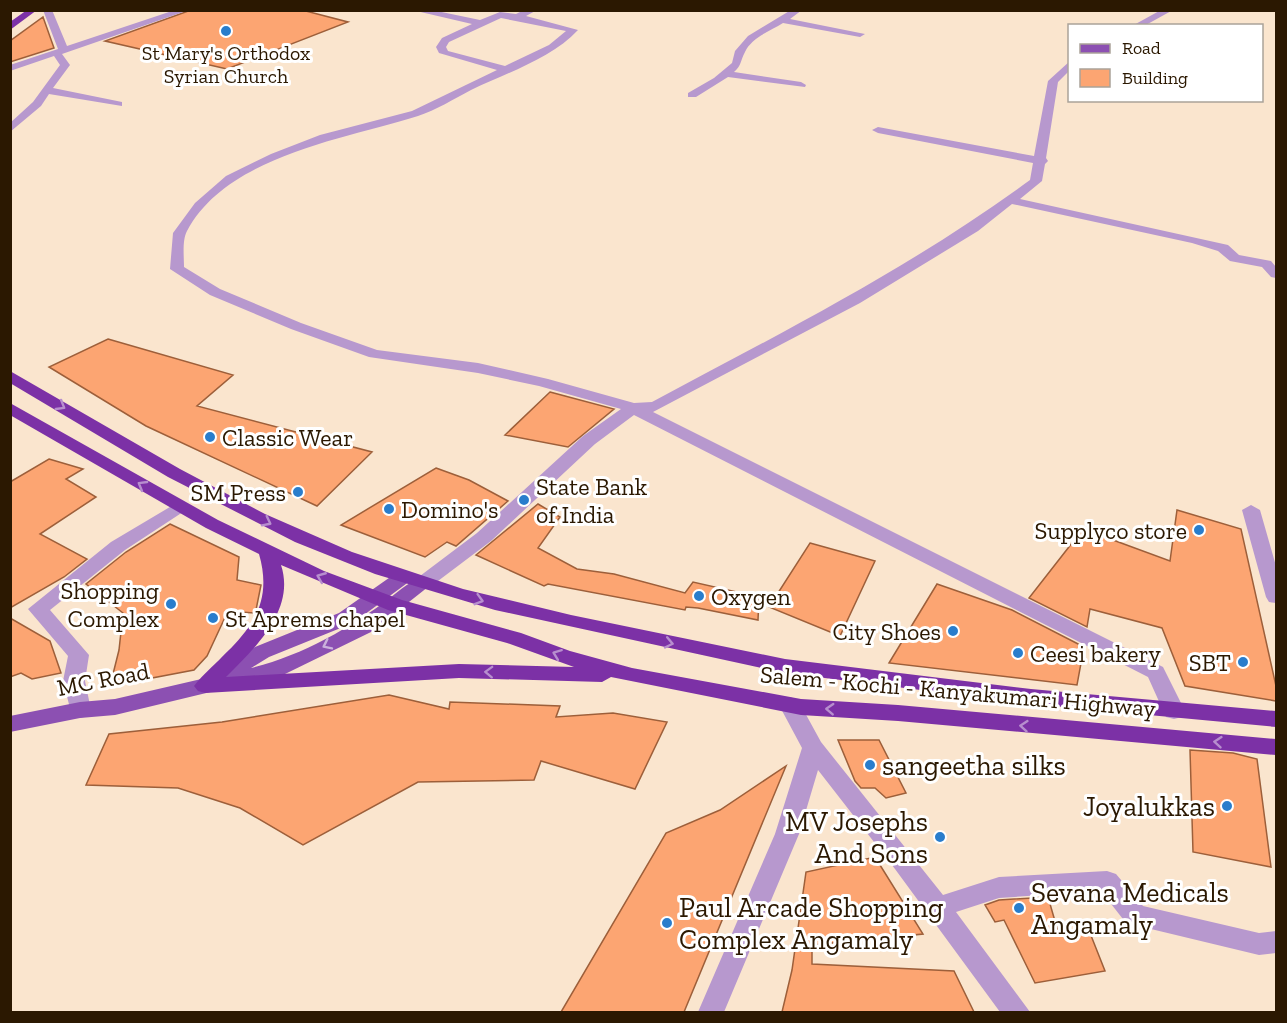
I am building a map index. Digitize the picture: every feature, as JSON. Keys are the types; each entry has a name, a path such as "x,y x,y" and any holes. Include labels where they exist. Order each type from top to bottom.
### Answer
{"highway":[{"path":"10,14 16,10"},
{"path":"10,27 33,10"},
{"name":"Salem - Kochi - Kanyakumari Highway","path":"10,376 154,463 271,525 340,555 487,602 574,623 783,666 1001,695 1276,719"},
{"name":"Salem - Kochi - Kanyakumari Highway","path":"10,408 180,506 267,553 385,601 514,638 564,657 632,675 790,705 1276,747"},
{"path":"205,686 245,647 260,628 271,602 275,578 267,553"},
{"path":"205,686 459,671 632,675"}],"main road":[{"path":"385,601 403,577"},
{"path":"385,601 423,583"},
{"name":"MC Road","path":"10,724 80,710 115,707 278,669 364,627 385,601"}],"street":[{"path":"10,129 37,104 65,65 48,10"},
{"path":"10,68 184,10"},
{"path":"416,10 481,23"},
{"path":"517,17 533,10"},
{"path":"692,95 727,74 737,64 740,51 751,38 798,10"},
{"path":"1140,24 1169,10"},
{"path":"504,69 444,53 441,47 445,40 500,15 573,30 552,47 416,113 324,137 275,156 230,179 199,206 179,233 177,269 216,292 296,326 374,354 478,368 531,379 633,408 1156,672 1174,711"},
{"path":"781,20 860,34"},
{"path":"423,583 484,537 589,440 633,408 655,407 855,300 974,228 1036,181 1042,161 1053,81 1068,66"},
{"path":"727,74 801,85"},
{"path":"45,90 118,104"},
{"path":"878,130 1042,161"},
{"path":"1009,200 1195,240 1223,249 1235,258 1266,264 1276,274"},
{"path":"80,710 74,681 79,655 38,609 118,546 180,506"},
{"path":"1251,510 1276,597"},
{"path":"790,705 813,748 939,908 1016,1012"},
{"path":"711,1012 787,834 813,748"},
{"path":"939,908 951,901 1015,885 1107,881 1135,915 1259,944 1276,942"}],"building":[{"name":"St Mary's Orthodox Syrian Church","path":"191,10 302,10 348,22 227,69 105,41"},
{"path":"43,17 54,48 10,62 10,41"},
{"path":"108,339 233,375 197,406 372,452 317,506 146,426 49,367"},
{"path":"550,392 614,409 568,447 505,435"},
{"path":"49,459 83,469 66,479 96,497 40,534 87,559 64,577 10,608 10,482"},
{"path":"436,468 469,480 508,501 456,546 447,542 425,557 341,525"},
{"path":"538,504 560,517 538,548 577,569 614,574 685,593 693,582 759,597 758,620 698,608 686,607 685,610 548,584 544,586 476,555"},
{"path":"1177,510 1241,529 1276,686 1276,701 1185,686 1162,628 1090,609 1087,627 1029,598 1083,529 1170,561"},
{"name":"Shopping Complex","path":"170,524 239,557 237,580 261,585 256,610 254,613 228,611 207,656 194,670 110,686 119,650 123,613 86,584 126,552"},
{"path":"810,543 875,561 840,636 769,607"},
{"path":"937,584 1012,610 1084,647 1077,685 889,663"},
{"path":"10,618 50,641 61,673 32,679 21,673 10,677"},
{"path":"389,695 449,709 450,702 560,706 556,717 613,713 667,722 635,789 541,761 534,780 418,782 303,845 240,808 178,788 86,785 109,734 222,722"},
{"name":"sangeetha silks","path":"838,740 879,740 906,793 886,798 875,788 861,788 855,781"},
{"name":"Joyalukkas","path":"1190,750 1233,753 1257,759 1271,867 1193,852"},
{"name":"Paul Arcade Shopping Complex Angamaly","path":"786,766 684,1012 561,1012 666,833 720,810"},
{"path":"875,857 923,934 812,945 812,964 954,971 974,1012 782,1012 792,970 806,872"},
{"path":"1048,897 1059,935 1090,933 1105,971 1035,983 1004,920 995,922 985,905 999,900"}],"place":[{"name":"St Mary's Orthodox Syrian Church","path":"226,31"},
{"name":"Classic Wear","path":"210,437"},
{"name":"SM Press","path":"298,492"},
{"name":"State Bank of India","path":"524,500"},
{"name":"Domino's","path":"389,509"},
{"name":"Supplyco store","path":"1199,530"},
{"name":"Oxygen","path":"699,596"},
{"name":"Shopping Complex","path":"171,604"},
{"name":"St Aprems chapel","path":"213,618"},
{"name":"City Shoes","path":"953,631"},
{"name":"Ceesi bakery","path":"1018,653"},
{"name":"SBT","path":"1243,662"},
{"name":"sangeetha silks","path":"870,765"},
{"name":"Joyalukkas","path":"1227,806"},
{"name":"MV Josephs And Sons","path":"940,837"},
{"name":"Sevana Medicals Angamaly","path":"1019,908"},
{"name":"Paul Arcade Shopping Complex Angamaly","path":"667,923"}]}
